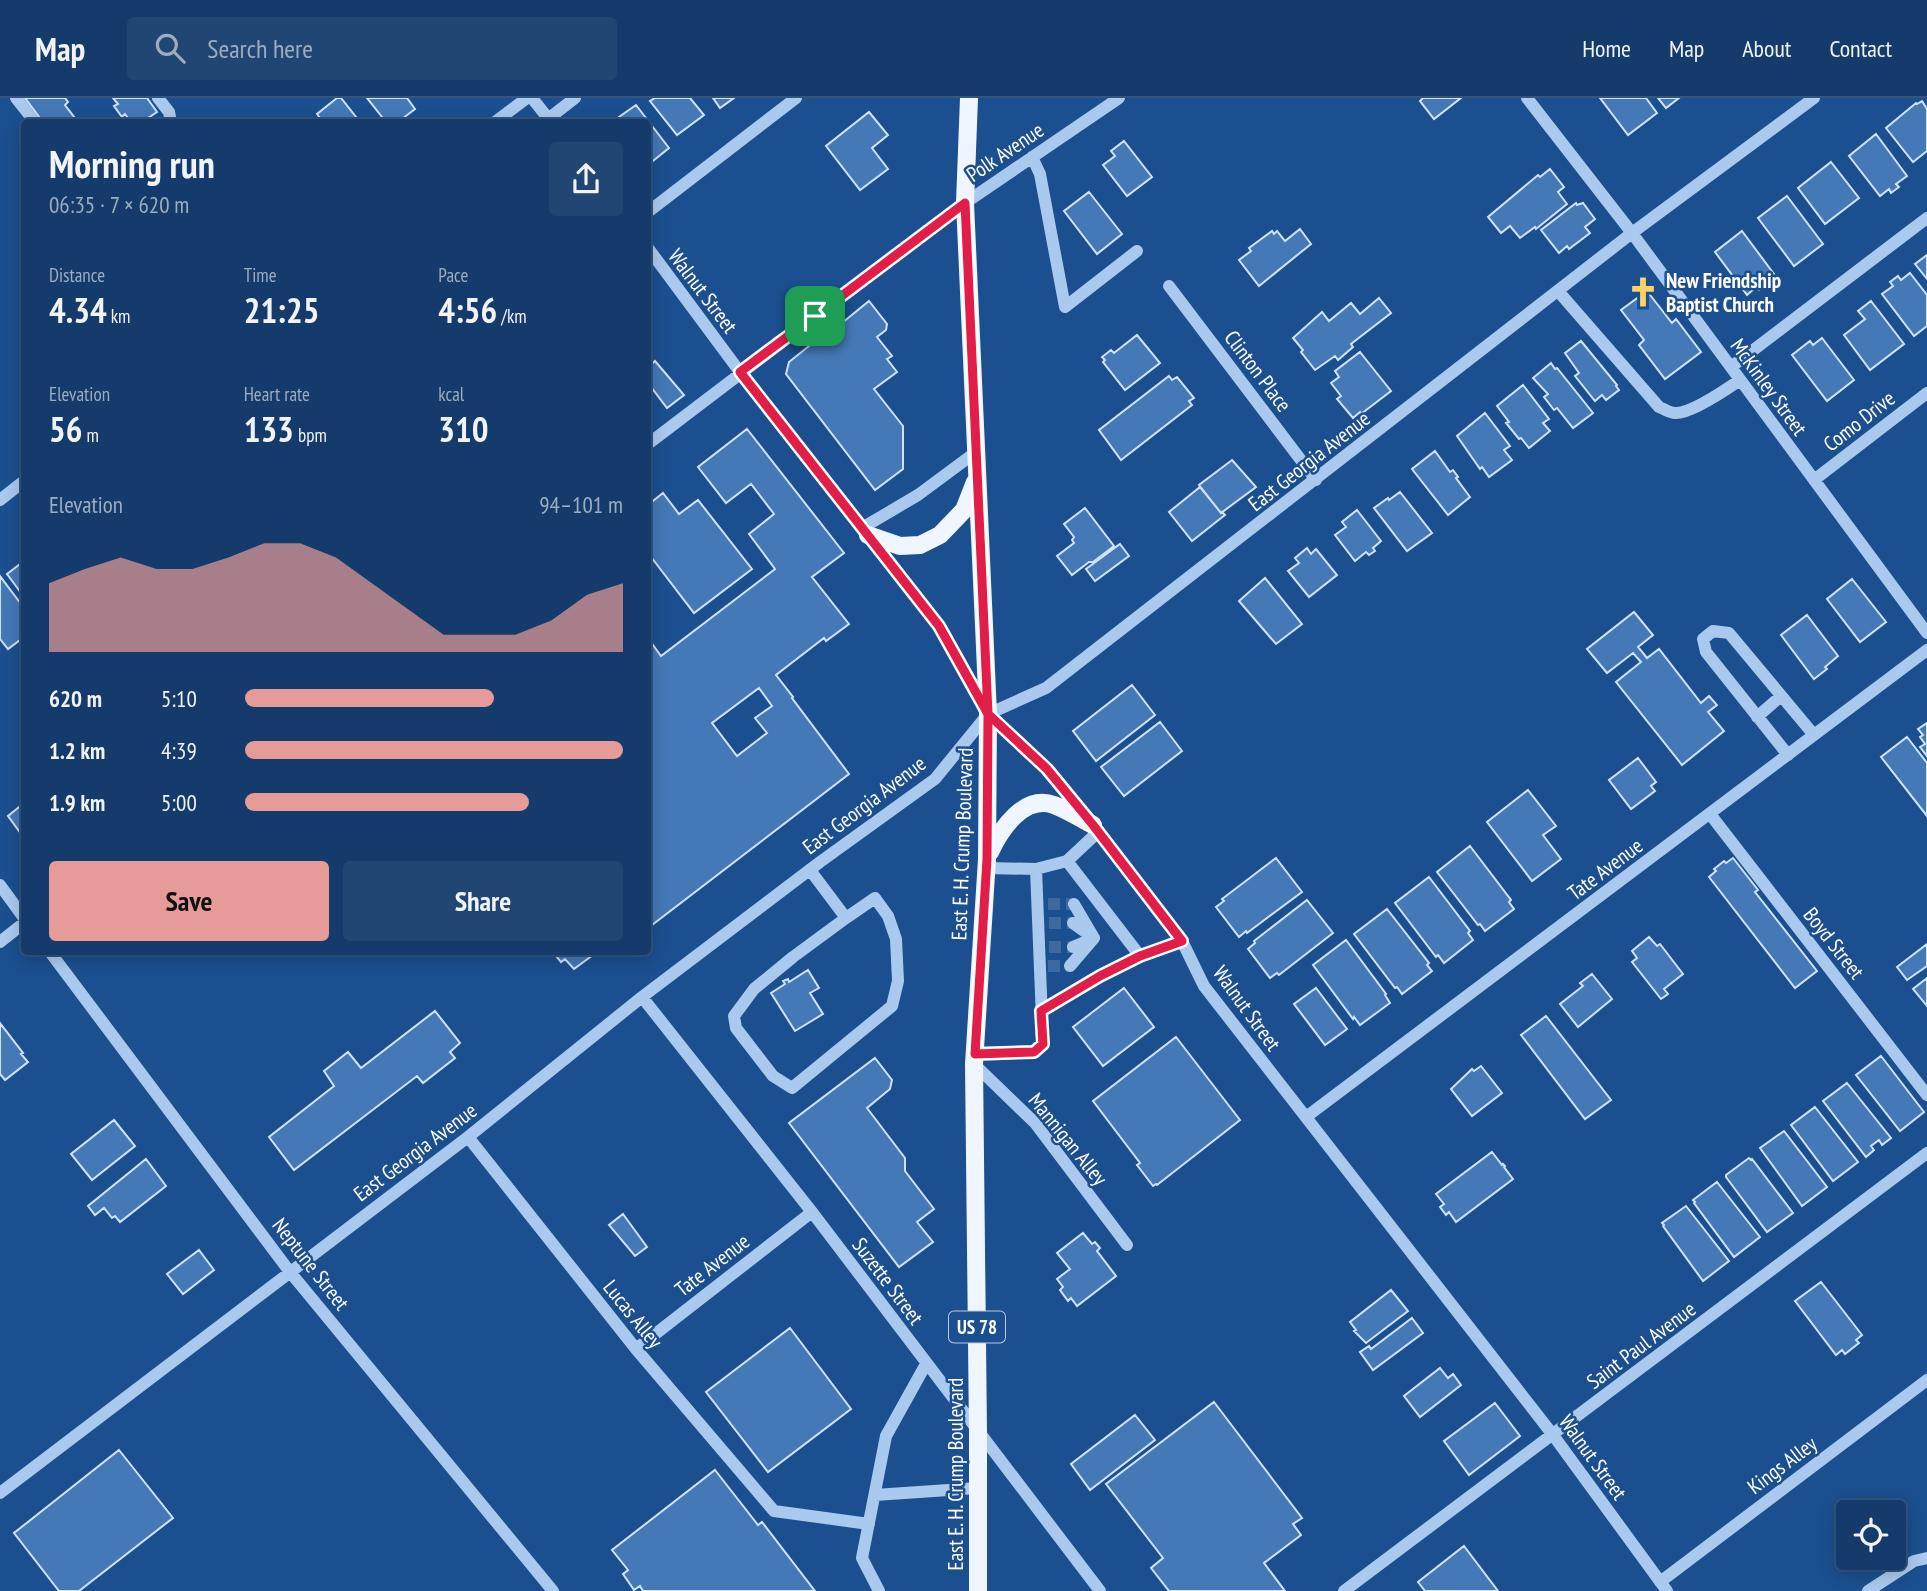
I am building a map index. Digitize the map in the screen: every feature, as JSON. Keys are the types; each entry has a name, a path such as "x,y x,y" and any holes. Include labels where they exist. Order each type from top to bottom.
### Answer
{"main road":[{"name":"East E. H. Crump Boulevard","path":"969,98 965,203 988,714 986,863 974,1059 978,1591"},
{"path":"865,532 900,546 920,545 940,535 964,510 978,475"},
{"path":"986,863 997,836 1018,812 1030,805 1040,802 1053,805 1095,828"}],"street":[{"path":"16,98 33,119"},
{"path":"158,98 169,112 170,119"},
{"path":"499,119 527,98"},
{"path":"532,98 548,119"},
{"path":"552,119 575,98"},
{"path":"651,210 796,98"},
{"name":"Polk Avenue","path":"651,442 965,203 1119,98"},
{"name":"McKinley Street","path":"1527,98 1632,233 1927,633"},
{"name":"East Georgia Avenue","path":"0,1493 468,1137 642,997 935,779 988,714 1046,688 1632,233 1814,98"},
{"path":"1032,157 1040,173 1065,307 1137,251"},
{"path":"1731,368 1927,218"},
{"name":"Walnut Street","path":"651,252 740,372 939,626 988,714 1047,769 1095,828 1182,941 1203,986 1553,1435 1663,1586"},
{"name":"Clinton Place","path":"1169,286 1316,480"},
{"path":"1558,291 1659,407 1675,414 1692,409 1740,380"},
{"name":"Como Drive","path":"1814,480 1927,393"},
{"path":"865,532 976,452"},
{"path":"0,500 21,483"},
{"path":"1788,755 1706,652 1703,639 1713,631 1729,633 1814,736"},
{"name":"Tate Avenue","path":"1306,1117 1927,650"},
{"path":"1757,717 1781,696"},
{"name":"Boyd Street","path":"1710,814 1927,1095"},
{"path":"986,863 1035,869 1067,861 1095,828"},
{"path":"1067,861 1140,956"},
{"path":"974,1059 1034,1052 1043,1044 1043,904 1035,869"},
{"path":"810,870 846,918"},
{"path":"0,886 21,916"},
{"path":"875,898 888,916 896,939 898,981 892,1006 792,1088 773,1076 736,1028 734,1016 754,989 846,918 875,898"},
{"path":"1074,904 1094,938"},
{"path":"0,942 21,923"},
{"path":"1073,923 1094,938"},
{"path":"1073,947 1117,926"},
{"path":"1070,966 1094,938"},
{"path":"1041,1011 1140,956 1182,941"},
{"name":"Neptune Street","path":"52,955 290,1272 553,1591"},
{"name":"Suzette Street","path":"642,997 812,1212 1100,1591"},
{"name":"Mannigan Alley","path":"974,1059 1035,1123 1127,1245"},
{"name":"Lucas Alley","path":"468,1137 636,1349 774,1511 869,1524"},
{"name":"Saint Paul Avenue","path":"1344,1591 1927,1153"},
{"name":"Tate Avenue","path":"636,1349 812,1212"},
{"path":"878,1591 862,1558 886,1436 926,1364"},
{"name":"Kings Alley","path":"1663,1586 1927,1380"},
{"path":"875,1495 978,1488"},
{"path":"1868,1591 1914,1561 1927,1558"}],"building":[{"path":"25,98 65,98 68,102 65,105 76,119 41,119"},
{"path":"113,98 147,98 157,112 146,119 129,119 125,114 122,117 114,106 118,104"},
{"path":"337,98 341,98 358,119 321,119 317,114"},
{"path":"367,98 407,98 415,109 402,119 384,119"},
{"path":"655,98 690,98 704,115 677,135 650,101"},
{"path":"713,98 734,98 720,108"},
{"path":"1423,98 1461,98 1434,119 1420,101"},
{"path":"1600,98 1646,98 1657,113 1628,135"},
{"path":"1658,98 1679,98 1666,108"},
{"path":"1922,101 1927,109 1927,151 1913,162 1886,128"},
{"path":"636,105 647,119 621,119 619,117"},
{"path":"869,112 888,135 872,148 888,169 860,190 826,146"},
{"path":"651,125 669,148 651,163"},
{"path":"1876,134 1907,176 1896,184 1899,187 1891,193 1889,189 1880,196 1849,156"},
{"path":"1124,141 1152,177 1127,196 1103,165 1115,156 1111,151"},
{"path":"1831,162 1859,198 1825,224 1798,188"},
{"path":"1550,169 1564,187 1558,192 1567,204 1520,238 1510,226 1501,233 1488,217 1538,175 1540,177"},
{"path":"1089,192 1122,234 1097,254 1064,211"},
{"path":"1787,196 1823,244 1794,266 1758,218"},
{"path":"1576,203 1583,203 1595,219 1585,227 1590,233 1559,253 1541,230"},
{"path":"1300,229 1311,244 1259,286 1239,260 1251,251 1249,248 1272,231 1274,234 1277,231 1285,241"},
{"path":"1742,231 1774,274 1764,282 1766,285 1759,290 1756,287 1747,295 1715,252"},
{"path":"1927,255 1927,279 1915,264"},
{"path":"1910,273 1927,295 1927,326 1914,336 1882,294 1893,286 1890,282 1898,276 1901,280"},
{"path":"1647,291 1672,323 1676,319 1701,352 1665,379 1639,345 1644,340 1621,310"},
{"path":"1379,298 1391,313 1351,344 1353,347 1338,360 1335,356 1315,370 1293,338 1322,312 1329,321 1351,303 1360,314"},
{"path":"869,301 887,324 886,330 877,337 892,356 887,359 897,372 874,389 903,426 903,469 875,490 786,374 789,362"},
{"path":"1871,301 1904,344 1870,370 1844,335 1865,319 1858,311"},
{"path":"1137,335 1160,363 1125,390 1102,357 1111,350 1114,353"},
{"path":"1822,338 1854,380 1827,401 1792,355 1810,341 1813,345"},
{"path":"1581,341 1617,385 1619,390 1606,400 1602,395 1595,401 1575,376 1579,373 1565,353"},
{"path":"1360,352 1391,391 1353,418 1337,399 1341,396 1331,383 1339,377 1335,371"},
{"path":"655,361 684,395 667,408 651,387 651,364"},
{"path":"1551,363 1593,413 1573,428 1557,408 1554,410 1544,397 1548,394 1533,378"},
{"path":"1169,376 1172,380 1177,377 1194,398 1189,401 1192,405 1121,460 1099,430"},
{"path":"1523,385 1549,419 1543,423 1550,431 1529,448 1506,423 1509,422 1497,406"},
{"path":"1485,413 1510,446 1504,450 1512,460 1489,477 1482,467 1480,469 1457,436"},
{"path":"747,429 844,553 812,577 849,624 826,641 824,638 776,675 849,774 652,925 651,642 661,656 775,569 749,534 774,514 751,484 726,503 698,467","holes":["759,688 772,706 755,718 767,733 737,756 712,723"]},
{"path":"1435,451 1450,472 1453,470 1470,497 1448,515 1412,469"},
{"path":"1232,460 1256,487 1221,513 1199,485"},
{"path":"1200,487 1225,515 1192,541 1169,512"},
{"path":"1400,492 1432,533 1407,551 1374,508"},
{"path":"663,493 679,514 698,500 752,569 694,613 651,557 651,503"},
{"path":"1085,508 1114,546 1072,575 1057,556 1074,543 1074,537 1064,524"},
{"path":"1357,510 1381,541 1373,548 1375,551 1369,555 1366,552 1355,561 1335,535 1346,527 1342,522"},
{"path":"1120,544 1129,556 1095,581 1086,569"},
{"path":"1307,548 1311,554 1316,549 1337,575 1309,597 1288,571 1299,563 1295,558"},
{"path":"21,563 21,593 7,574"},
{"path":"0,576 21,604 21,639 8,649 0,639"},
{"path":"1265,578 1302,624 1276,644 1239,601"},
{"path":"1852,579 1886,622 1860,642 1827,599"},
{"path":"1634,612 1653,635 1638,647 1647,658 1659,649 1701,703 1709,696 1717,705 1708,712 1724,731 1682,765 1616,682 1641,662 1633,653 1607,673 1587,649"},
{"path":"1807,615 1838,656 1814,679 1781,635"},
{"path":"1132,685 1155,715 1096,761 1073,731"},
{"path":"1160,722 1182,751 1124,796 1101,767"},
{"path":"1927,723 1927,756 1920,747 1925,744 1918,729"},
{"path":"1907,737 1927,763 1927,816 1881,757"},
{"path":"1638,758 1656,782 1651,786 1655,791 1631,809 1609,780"},
{"path":"1528,790 1556,826 1543,835 1561,859 1532,881 1487,822"},
{"path":"21,805 21,834 8,816"},
{"path":"1470,846 1511,900 1509,902 1514,909 1485,931 1437,872"},
{"path":"1276,858 1302,892 1239,937 1216,907 1224,901 1222,899"},
{"path":"1733,858 1758,890 1755,892 1817,971 1795,988 1709,877 1724,861 1726,863"},
{"path":"1429,877 1470,931 1468,933 1473,940 1444,963 1438,955 1436,957 1395,903"},
{"path":"1307,900 1333,933 1279,975 1277,973 1270,978 1248,949 1254,941"},
{"path":"1387,909 1429,963 1427,965 1432,971 1402,994 1354,934"},
{"path":"1649,937 1657,946 1660,944 1683,974 1664,989 1668,994 1661,999 1632,962 1637,958 1632,951"},
{"path":"1346,940 1390,1003 1360,1025 1313,965"},
{"path":"1927,944 1927,966 1907,980 1897,967"},
{"path":"555,955 593,955 574,969 565,959 561,962"},
{"path":"808,970 819,988 810,993 823,1014 795,1031 771,993 785,984 783,981 788,979 789,982"},
{"path":"1592,974 1612,999 1578,1027 1560,1004 1583,986 1580,983"},
{"path":"1927,978 1927,1006 1913,989"},
{"path":"1124,988 1154,1027 1103,1066 1073,1027"},
{"path":"1316,988 1347,1029 1325,1045 1294,1004"},
{"path":"435,1011 460,1043 450,1052 455,1058 423,1083 417,1076 294,1170 269,1137 334,1086 324,1071 348,1052 361,1068"},
{"path":"1546,1016 1611,1100 1585,1119 1521,1035"},
{"path":"0,1023 28,1062 5,1080 0,1074"},
{"path":"1176,1037 1240,1120 1153,1186 1137,1165 1140,1163 1093,1101"},
{"path":"1881,1056 1924,1112 1900,1131 1856,1075"},
{"path":"875,1058 892,1080 890,1089 867,1108 905,1158 905,1171 934,1209 917,1222 933,1242 899,1267 789,1123"},
{"path":"1481,1066 1502,1093 1472,1116 1451,1089 1472,1069 1474,1071"},
{"path":"1847,1083 1891,1138 1882,1145 1879,1140 1871,1146 1874,1150 1866,1157 1823,1101"},
{"path":"1815,1107 1858,1162 1833,1181 1791,1125"},
{"path":"114,1120 135,1146 92,1180 71,1154"},
{"path":"1784,1131 1827,1187 1802,1206 1760,1148"},
{"path":"1492,1152 1513,1179 1456,1222 1449,1212 1446,1215 1440,1207 1444,1204 1436,1194"},
{"path":"1749,1158 1793,1213 1767,1232 1726,1177"},
{"path":"146,1159 166,1186 120,1222 115,1216 112,1218 104,1208 95,1215 88,1206"},
{"path":"1717,1182 1760,1237 1734,1257 1693,1200"},
{"path":"1686,1206 1729,1261 1703,1281 1662,1223"},
{"path":"623,1214 647,1247 635,1256 609,1225"},
{"path":"1083,1233 1092,1244 1095,1242 1100,1248 1097,1251 1116,1276 1077,1306 1071,1298 1068,1301 1060,1290 1063,1287 1057,1279 1070,1269 1057,1253"},
{"path":"199,1250 214,1270 183,1294 167,1274"},
{"path":"1821,1282 1862,1335 1856,1340 1859,1343 1845,1354 1842,1350 1836,1355 1795,1301"},
{"path":"1391,1290 1408,1311 1366,1343 1354,1331 1356,1330 1350,1322"},
{"path":"1412,1318 1423,1333 1373,1370 1360,1352 1369,1346 1371,1349"},
{"path":"790,1328 851,1409 768,1472 706,1392"},
{"path":"1440,1368 1448,1378 1453,1374 1461,1385 1420,1417 1404,1396"},
{"path":"1214,1402 1302,1518 1293,1524 1301,1535 1264,1563 1285,1591 1169,1591 1151,1568 1163,1558 1106,1484"},
{"path":"1495,1403 1520,1436 1469,1475 1444,1441"},
{"path":"1135,1415 1155,1440 1090,1490 1071,1464"},
{"path":"119,1450 173,1518 79,1591 59,1591 14,1533"},
{"path":"715,1470 758,1525 762,1522 815,1591 643,1591 640,1586 634,1590 623,1574 628,1570 612,1550"},
{"path":"1464,1546 1498,1591 1425,1591 1418,1582"}],"tunnel":[{"path":"1048,904 1074,904"},
{"path":"1049,923 1073,923"},
{"path":"1049,947 1073,947"},
{"path":"1048,966 1070,966"}],"place":[{"name":"New Friendship Baptist Church","path":"1643,292"}],"route":[{"path":"815,316 740,372 939,626 988,714 987,859 975,1054 1034,1052 1043,1044 1041,1011 1140,956 1182,941 1047,769 988,714 965,203 815,316"}]}
